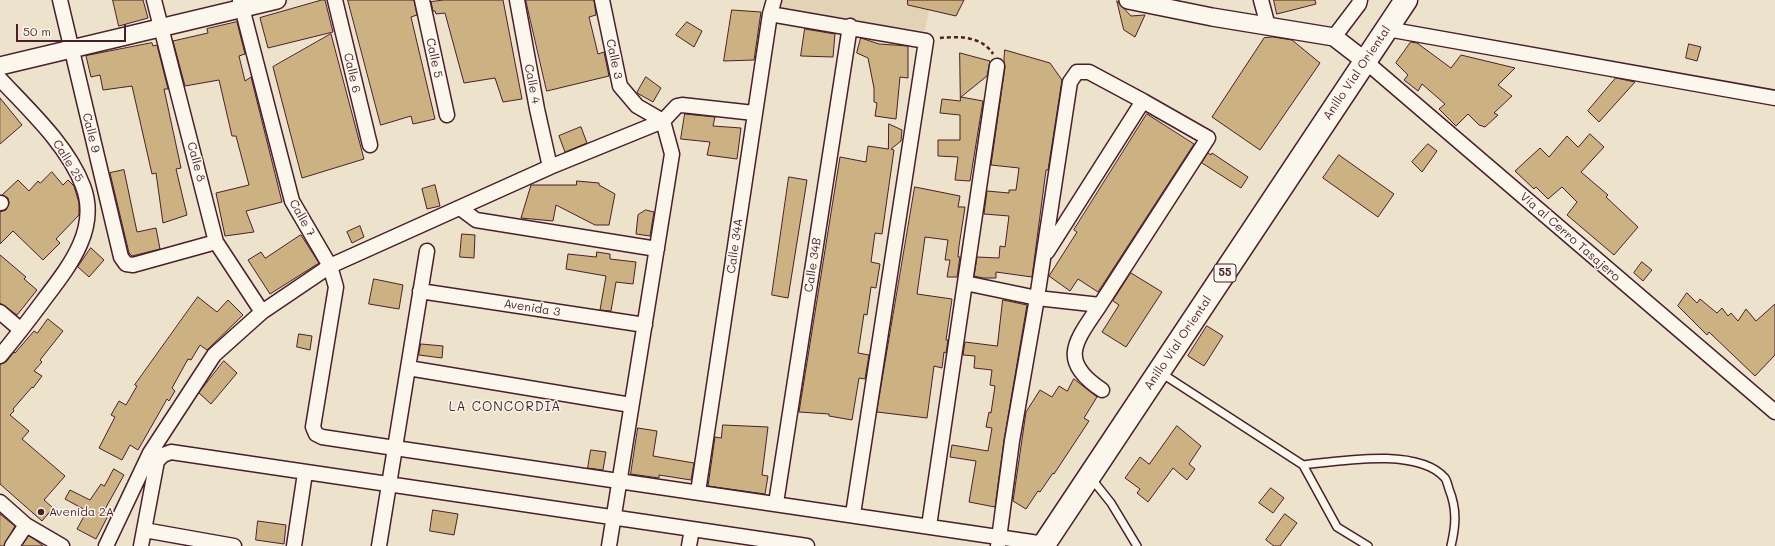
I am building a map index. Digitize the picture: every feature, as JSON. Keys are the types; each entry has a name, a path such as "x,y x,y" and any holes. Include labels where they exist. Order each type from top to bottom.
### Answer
{"highway":[{"name":"Anillo Vial Oriental","path":"1044,545 1406,0"}],"street":[{"name":"Calle 9","path":"60,0 121,257 126,264 132,265 216,242"},
{"name":"Calle 8","path":"154,0 216,242 262,312"},
{"path":"0,66 161,28 241,4 278,0"},
{"name":"Calle 6","path":"335,0 370,146"},
{"name":"Calle 5","path":"422,0 447,115"},
{"name":"Calle 4","path":"517,0 550,167"},
{"name":"Calle 3","path":"602,0 620,86 637,106 663,121"},
{"name":"Calle 34A","path":"698,492 754,113 770,14 774,0"},
{"path":"1128,0 1212,18 1334,37 1365,61"},
{"path":"1261,0 1268,26"},
{"path":"1334,37 1359,4 1360,0"},
{"name":"Calle 7","path":"241,4 292,201 330,266 336,287 313,428 316,434 322,437 395,448"},
{"path":"770,14 850,26 926,41 853,514"},
{"name":"Calle 34B","path":"776,503 850,26"},
{"path":"1386,29 1775,98"},
{"name":"Vía al Cerro Tasajero","path":"1365,61 1775,412"},
{"path":"929,526 997,66"},
{"path":"998,542 1012,441 1044,257 1070,82 1077,72 1089,72 1208,138 1077,338 1074,354 1077,368 1086,380 1102,390"},
{"name":"Calle 25","path":"0,79 50,133 75,170 84,188 87,207 85,230 79,249 70,266 0,356"},
{"path":"1044,257 1143,101"},
{"path":"106,546 150,452 214,355 262,312 330,266 550,167 663,121 677,106 682,105 754,113"},
{"path":"608,546 672,154 663,121"},
{"path":"460,208 476,220 657,249"},
{"path":"379,546 427,251"},
{"path":"965,283 1037,298 1100,305"},
{"name":"Avenida 3","path":"420,291 645,325"},
{"path":"0,312 21,330"},
{"path":"408,368 631,405"},
{"path":"395,448 853,514 929,526 998,542 1044,545"},
{"path":"141,546 157,461 163,455 171,452 692,529 768,543 807,546"},
{"path":"294,546 305,473"},
{"path":"0,502 26,525 62,546"},
{"path":"12,546 26,525"},
{"path":"689,546 692,529"},
{"path":"144,530 234,546"}],"lane":[{"path":"1159,372 1303,465 1337,526 1368,546"},
{"path":"1303,465 1364,458 1401,460 1427,466 1445,479 1454,503 1456,524 1451,546"},
{"path":"1089,476 1111,503 1137,546"}],"path":[{"path":"926,41 954,37 976,40 985,44 992,52 997,66"}],"shaded area":[{"path":"778,0 931,0 925,31 775,9"}],"building":[{"path":"113,0 143,0 148,18 119,26"},
{"path":"325,0 333,32 268,48 260,18"},
{"path":"348,0 414,0 417,15 411,17 435,119 413,124 411,116 381,125"},
{"path":"444,0 503,0 522,99 503,102 495,78 464,83 445,13 436,14 435,11 433,11 431,2"},
{"path":"526,0 594,0 596,15 589,17 598,54 604,52 609,76 547,91"},
{"path":"908,0 964,0 956,16 908,5"},
{"path":"1274,0 1315,0 1316,4 1277,14"},
{"path":"1117,1 1131,16 1145,15 1135,37 1124,30"},
{"path":"732,10 761,12 754,60 724,61"},
{"path":"237,22 245,54 239,56 245,81 251,77 282,202 246,211 254,232 225,236 216,193 249,185 236,136 232,136 219,80 185,86 173,41 208,33 207,29"},
{"path":"687,22 702,31 694,47 676,35"},
{"path":"805,29 835,34 833,57 801,56"},
{"path":"331,34 364,159 302,178 273,67"},
{"path":"1273,37 1292,40 1320,63 1260,150 1212,117 1264,38"},
{"path":"861,38 879,44 908,46 908,78 900,77 896,119 875,116 877,103 874,102 874,88 868,58 857,53"},
{"path":"1411,42 1417,43 1451,68 1461,55 1515,68 1498,85 1512,96 1494,113 1498,115 1485,127 1479,125 1468,114 1456,126 1439,109 1445,104 1422,84 1418,91 1404,80 1408,75 1396,63"},
{"path":"152,43 153,46 157,45 168,89 164,89 181,168 176,169 187,215 163,223 156,173 152,174 132,86 103,90 100,75 91,77 86,56"},
{"path":"1689,44 1701,47 1697,61 1686,58"},
{"path":"1005,50 1050,63 1062,80 1048,170 1046,170 1032,277 996,272 996,278 983,278 974,276 977,257 999,258 1000,246 1005,247 1009,216 984,214 987,191 1009,193 1009,190 1016,190 1019,168 991,165 1005,67"},
{"path":"960,53 990,61 987,76 961,97 983,101 970,181 955,180 958,157 938,156 938,140 960,140 960,115 940,113 942,99 960,101"},
{"path":"646,77 661,88 653,102 637,93"},
{"path":"1616,78 1635,82 1599,122 1588,111"},
{"path":"0,98 22,125 0,144"},
{"path":"685,114 715,117 713,126 741,128 737,159 707,155 710,142 681,139"},
{"path":"1147,114 1194,144 1098,292 1078,279 1070,291 1049,276 1077,232 1074,230"},
{"path":"889,124 902,130 901,141 891,149 894,150 882,234 875,233 871,262 880,264 876,288 871,287 867,315 864,314 858,353 869,355 865,379 859,378 852,420 829,416 829,414 799,412 840,157 866,162 868,146 888,149"},
{"path":"581,127 587,143 565,152 559,136"},
{"path":"1590,134 1604,147 1581,172 1608,195 1606,197 1638,227 1614,255 1567,215 1577,202 1562,187 1548,199 1536,187 1534,189 1515,171 1540,148 1549,157 1567,136 1578,147"},
{"path":"1428,144 1437,151 1422,172 1412,162"},
{"path":"1208,153 1211,155 1212,153 1248,177 1241,188 1202,163"},
{"path":"1339,155 1394,194 1378,217 1323,178"},
{"path":"124,170 137,232 156,228 160,249 132,256 129,253 110,173"},
{"path":"52,172 63,185 68,180 74,186 79,203 79,215 56,239 60,243 43,260 13,231 0,244 0,212 6,210 9,203 8,198 2,195 18,180 29,191 38,181 40,183"},
{"path":"789,177 807,180 788,298 772,295"},
{"path":"577,181 599,183 599,185 615,194 609,225 595,225 556,205 553,221 521,218 531,185 576,185"},
{"path":"435,185 440,206 427,209 422,189"},
{"path":"915,187 960,196 958,207 965,207 959,246 958,257 960,257 957,277 947,277 950,260 945,260 948,240 925,237 917,294 952,299 946,340 948,340 946,353 944,352 942,368 934,366 927,418 877,412"},
{"path":"646,210 654,212 650,236 636,234 638,215"},
{"path":"360,226 364,237 352,243 347,232"},
{"path":"462,234 475,235 474,258 460,257"},
{"path":"301,235 319,263 270,294 248,260 261,252 265,258"},
{"path":"91,248 104,260 89,277 78,267"},
{"path":"597,252 610,254 610,259 636,262 633,284 616,282 611,311 600,310 606,276 566,269 568,254 596,257"},
{"path":"0,255 26,277 24,279 37,290 17,315 0,303"},
{"path":"1642,262 1652,270 1643,281 1634,273"},
{"path":"1131,273 1162,292 1126,347 1102,332 1119,305 1113,301"},
{"path":"374,279 403,285 399,309 369,304"},
{"path":"1687,293 1697,303 1700,299 1717,313 1722,308 1728,316 1731,313 1738,321 1746,309 1756,321 1775,304 1775,355 1755,376 1709,332 1707,335 1678,306"},
{"path":"198,297 217,312 228,300 243,315 207,350 200,345 191,360 188,359 172,388 175,391 169,401 167,399 138,450 130,445 122,460 99,448 115,417 111,415 119,401 126,405 137,386 135,385"},
{"path":"1003,300 1027,305 1004,440 995,507 969,502 976,461 950,457 952,445 988,451 992,428 986,427 989,412 991,413 995,386 990,385 992,370 974,368 975,356 963,355 965,342 997,346"},
{"path":"48,319 63,331 40,360 42,362 34,371 42,376 13,409 14,411 10,415 29,431 22,439 65,476 44,500 53,508 42,521 0,484 0,364 6,362 34,331 37,333"},
{"path":"1207,326 1223,336 1204,366 1188,356"},
{"path":"299,334 312,336 310,350 297,347"},
{"path":"421,344 443,346 442,358 419,355"},
{"path":"224,361 237,373 211,404 199,393"},
{"path":"1074,379 1097,397 1084,418 1089,421 1054,474 1053,473 1040,492 1038,491 1026,509 1013,501 1026,412 1040,390 1052,397 1059,386 1067,391"},
{"path":"723,425 768,427 762,475 768,476 765,494 708,486 715,437 721,438"},
{"path":"1177,426 1201,446 1189,464 1195,469 1187,480 1173,468 1148,502 1137,493 1140,489 1125,478 1140,457 1149,464"},
{"path":"638,428 657,431 653,456 694,463 691,480 659,475 659,478 631,474"},
{"path":"591,450 606,452 603,470 588,468"},
{"path":"114,469 124,475 104,511 109,514 96,539 77,529 87,511 65,499 70,490 90,500 101,484 104,486"},
{"path":"1271,488 1284,498 1273,513 1259,503"},
{"path":"433,510 458,514 454,535 430,531"},
{"path":"0,514 15,526 4,546 0,546"},
{"path":"1285,514 1297,523 1280,546 1274,546 1266,540"},
{"path":"258,521 286,525 284,544 256,540"},
{"path":"29,536 37,541 43,546 22,546"}],"place":[{"name":"Avenida 2A","path":"41,512"}],"district":[{"name":"LA CONCORDIA","path":"505,407"}]}
